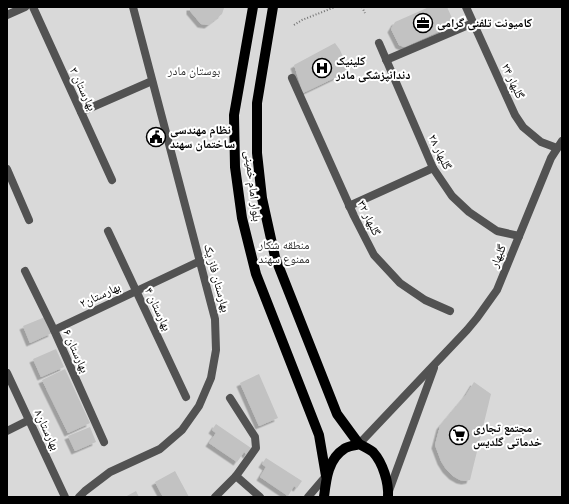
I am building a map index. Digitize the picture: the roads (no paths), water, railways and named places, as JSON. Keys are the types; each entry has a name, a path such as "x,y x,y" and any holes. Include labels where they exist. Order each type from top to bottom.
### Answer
{"main road":[{"name":"بلوار امام خمینی","path":"253,7 234,115 235,167 242,218 256,274 320,435 326,476"},
{"name":"بلوار امام خمینی","path":"273,7 257,103 257,153 262,198 275,257 337,414 359,444 372,451 384,468 388,494"},
{"path":"324,497 326,476 335,456 345,448 359,444"}],"street":[{"path":"7,15 25,7"},
{"name":"بهارستان ۳","path":"33,7 112,180"},
{"name":"بهارستان فاز یک","path":"79,497 85,490 110,472 160,449 182,430 200,406 211,378 216,350 215,319 133,7"},
{"name":"گلبهار ۲۴","path":"466,7 515,115 523,127 541,142 560,145"},
{"path":"386,60 473,22"},
{"name":"گلبهار ۲۸","path":"379,43 433,168 452,196 469,212 497,231 519,236"},
{"name":"گلبهار ۳۲","path":"292,78 349,206 374,256 400,283 425,300 450,311"},
{"path":"81,112 152,81"},
{"name":"گلبهار","path":"359,444 472,324 497,290 551,158 560,145"},
{"path":"349,206 433,168"},
{"path":"7,169 29,220"},
{"name":"بهارستان ۴","path":"108,231 186,397"},
{"name":"بهارستان۲","path":"54,330 200,261"},
{"name":"بهارستان ۶","path":"25,270 54,330 104,442"},
{"path":"388,494 434,366"},
{"name":"بهارستان۸","path":"7,373 65,497"},
{"path":"215,497 236,476 256,448 255,437 230,398"},
{"path":"7,431 29,420"},
{"path":"236,476 260,497"},
{"path":"308,497 326,476"}],"place":[{"name":"کامیونت تلفنی گرامی","path":"423,23"},
{"name":"کلینیک دندانپزشکی مادر","path":"322,68"},
{"name":"نظام مهندسی ساختمان سهند","path":"156,137"},
{"name":"مجتمع تجاری خدماتی گلدیس","path":"459,435"}],"park label":[{"name":"بوستان مادر","path":"194,71"},
{"name":"منطقه شکار ممنوع سهند","path":"284,252"}]}
